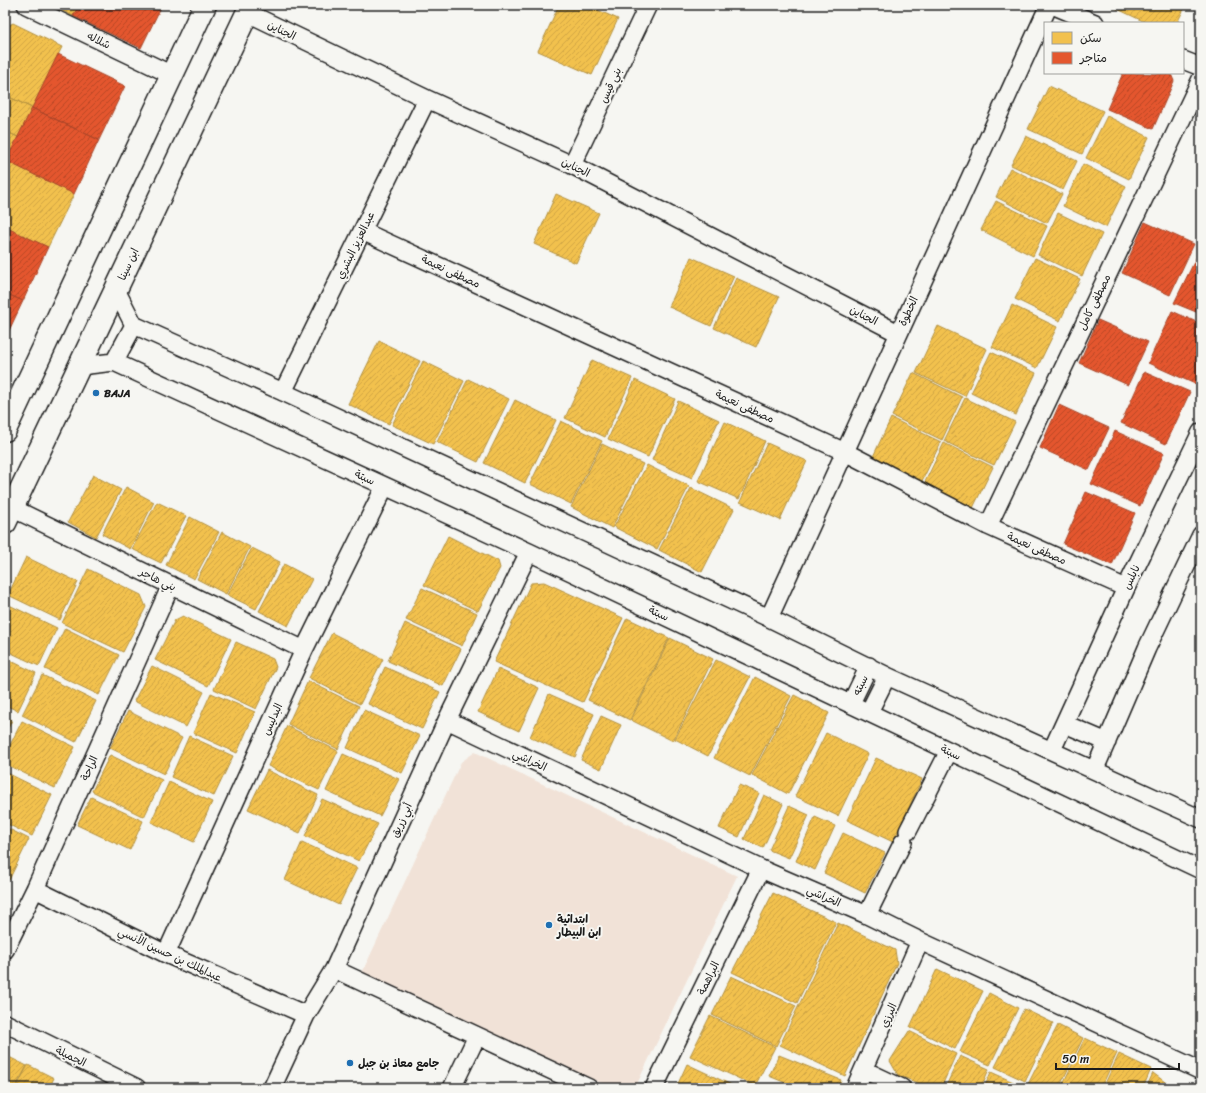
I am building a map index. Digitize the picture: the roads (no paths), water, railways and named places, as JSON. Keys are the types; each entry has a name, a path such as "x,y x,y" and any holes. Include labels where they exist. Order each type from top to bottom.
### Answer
{"street":[{"name":"شلاله","path":"26,5 172,75"},
{"path":"5,430 205,5"},
{"path":"1050,5 1092,22"},
{"name":"الخطوة","path":"769,618 898,333 1050,5"},
{"name":"بني قيس","path":"572,165 643,7"},
{"name":"الجناين","path":"250,9 426,100 572,165 898,333"},
{"name":"ابن سينا","path":"8,516 250,9"},
{"path":"1184,60 1201,67"},
{"name":"مصطفى كامل","path":"988,526 1201,79"},
{"name":"عبدالعزيز البشري","path":"283,392 426,100"},
{"name":"مصطفى نعيمة","path":"362,231 845,452 988,526 1126,588"},
{"path":"116,290 134,325 283,392 769,618 887,676 1095,769 1201,819"},
{"path":"80,366 114,362 134,325"},
{"name":"سبتة","path":"114,362 529,552 1201,870"},
{"name":"نابلس","path":"1052,750 1126,588 1201,432"},
{"name":"البدليس","path":"166,954 304,650 385,486"},
{"name":"بني هاجر","path":"8,516 170,586 304,650"},
{"path":"1095,769 1147,648 1201,535"},
{"name":"أبي زريق","path":"272,1088 306,1015 334,969 447,720 529,552"},
{"name":"الراحة","path":"5,950 35,889 170,586"},
{"name":"سبته","path":"850,703 869,666"},
{"name":"سبته","path":"869,712 887,676"},
{"name":"الخراشي","path":"447,720 761,869 867,914 920,942 1201,1071"},
{"path":"1065,724 1107,742"},
{"path":"867,914 949,751"},
{"name":"البراهمة","path":"654,1088 761,869"},
{"name":"عبدالملك بن حسين الأنسي","path":"35,889 166,954 306,1015"},
{"name":"البرزي","path":"855,1088 920,942"},
{"path":"334,969 589,1088"},
{"name":"الجميلة","path":"5,1023 137,1088"},
{"path":"452,1088 477,1036"},
{"path":"864,1070 902,1088"}],"place":[{"name":"BAJA","path":"96,393"},
{"name":"ابتدائية ابن البيطار","path":"549,925"},
{"name":"جامع معاذ بن جبل","path":"350,1063"}]}
